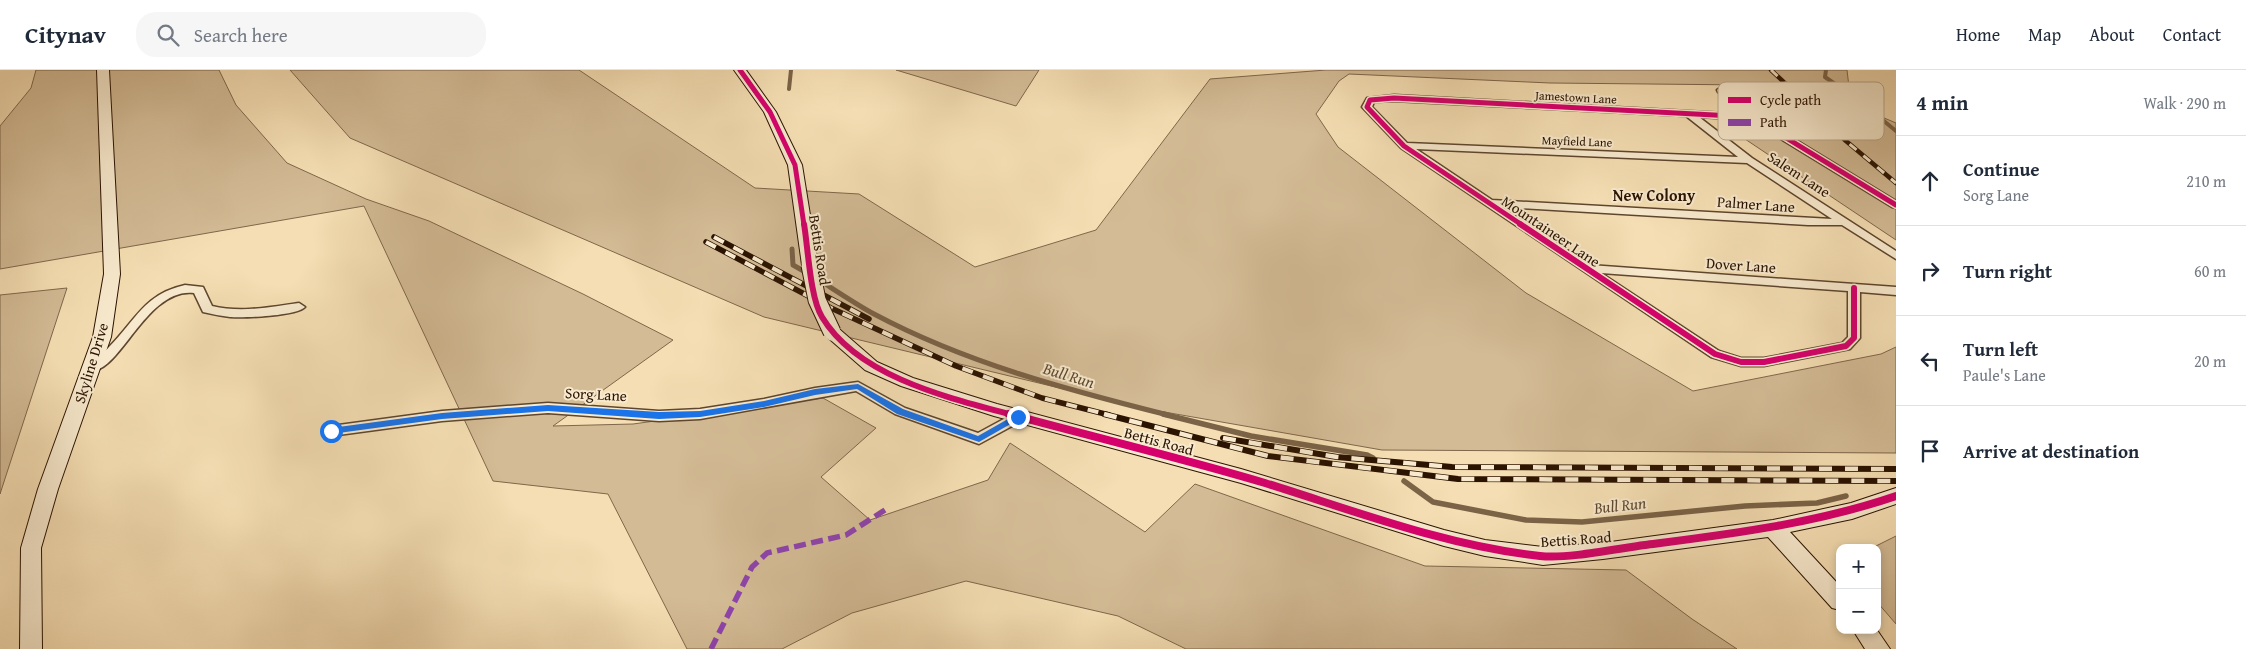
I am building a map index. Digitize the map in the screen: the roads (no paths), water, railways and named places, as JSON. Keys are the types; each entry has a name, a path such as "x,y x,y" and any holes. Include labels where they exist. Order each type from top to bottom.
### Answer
{"street":[{"name":"Skyline Drive","path":"31,649 31,548 48,489 102,337 112,274 103,70"},
{"name":"Bettis Road","path":"740,70 770,112 795,165 815,296 821,316 832,332 871,366 907,382 1018,417 1241,476 1444,538 1486,548 1553,555 1603,552 1773,528 1852,511 1896,496"},
{"name":"Jamestown Lane","path":"1370,100 1394,98 1718,116"},
{"name":"Mountaineer Lane","path":"1370,100 1367,107 1404,146 1485,203 1715,354 1741,362 1764,362 1846,346 1854,338 1854,288"},
{"name":"Salem Lane","path":"1689,114 1718,136"},
{"name":"Salem Lane","path":"1723,140 1749,160 1896,256"},
{"name":"Jamestown Lane","path":"1787,140 1896,205"},
{"name":"Mayfield Lane","path":"1404,146 1749,160"},
{"name":"Palmer Lane","path":"1485,203 1808,222 1846,222"},
{"name":"Dover Lane","path":"1584,268 1896,291"},
{"path":"92,367 112,352 152,306 175,289 191,288 199,290 207,309 219,313 241,314 299,307"},
{"name":"Sorg Lane","path":"331,431 442,416 548,408 659,416 700,414 764,404 815,392 858,386 900,411 979,439 1018,417"},
{"path":"1773,528 1836,597"},
{"path":"1867,634 1879,649"}],"waterway":[{"name":"Bull Run","path":"789,89 791,70"},
{"path":"1826,70 1825,77 1832,82"},
{"path":"1884,121 1896,131"},
{"name":"Bull Run","path":"792,249 793,265 807,273"},
{"name":"Bull Run","path":"816,278 874,314 945,347 1018,374 1168,415"},
{"name":"Bull Run","path":"1163,414 1251,436 1367,455 1373,458"},
{"name":"Bull Run","path":"1404,481 1433,502 1526,520 1582,522 1745,506 1817,503 1846,496"}],"railway":[{"path":"1771,70 1784,82"},
{"path":"1845,140 1896,183"},
{"path":"714,237 869,319"},
{"path":"706,242 831,308 956,366 1042,398 1109,415"},
{"path":"1104,414 1268,456 1458,479 1896,481"},
{"path":"1223,438 1337,457 1452,467 1896,469"}],"district":[{"name":"New Colony","path":"1654,195"}]}
